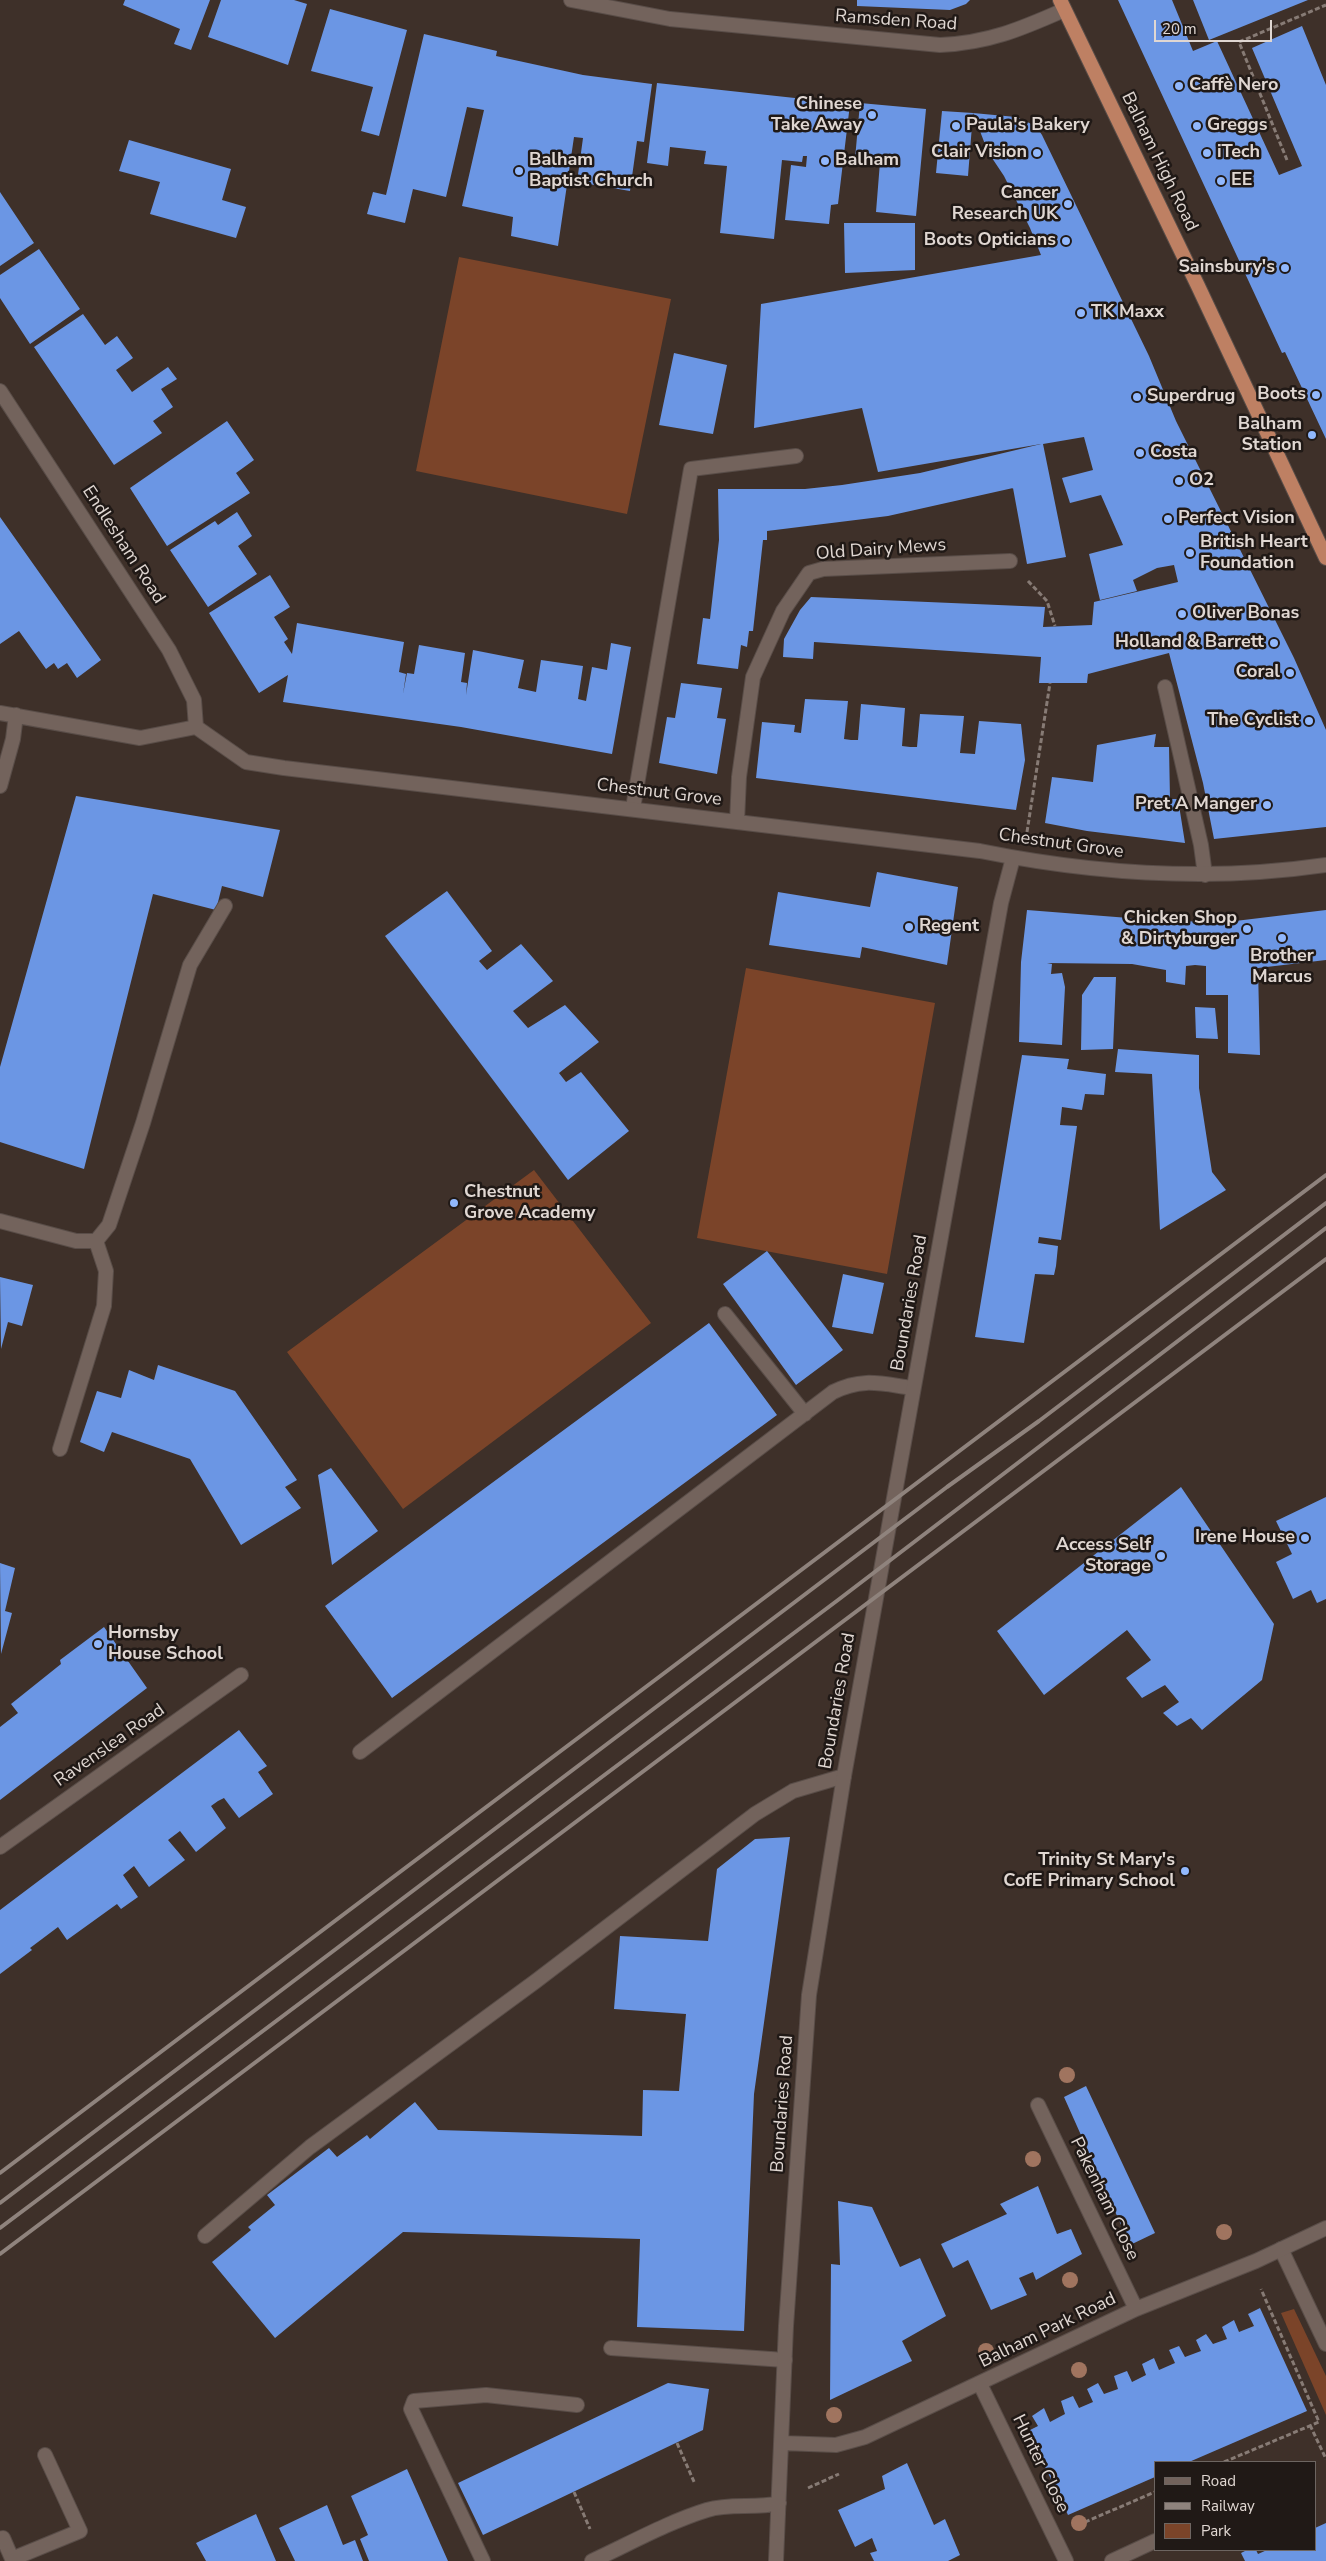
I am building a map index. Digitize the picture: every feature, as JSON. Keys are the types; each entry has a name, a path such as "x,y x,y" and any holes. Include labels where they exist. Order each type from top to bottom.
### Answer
{"highway":[{"name":"Balham High Road","path":"1062,5 1198,286 1326,558"}],"street":[{"name":"Ramsden Road","path":"570,0 670,19 940,45 970,44 997,38 1062,5"},
{"name":"Endlesham Road","path":"0,391 169,650 194,700 196,727"},
{"path":"633,808 691,469 796,456"},
{"name":"Old Dairy Mews","path":"737,822 739,777 753,677 783,611 809,573 823,569 1010,561"},
{"path":"1165,687 1201,845 1205,875"},
{"path":"0,713 140,738 196,727"},
{"path":"0,786 16,716"},
{"name":"Chestnut Grove","path":"196,727 246,762 980,851 1018,859 1138,873 1205,875 1326,865"},
{"name":"Boundaries Road","path":"776,2561 785,2360 809,1995 844,1776 1001,903 1018,859"},
{"path":"96,1242 109,1225 143,1123 190,965 225,906"},
{"path":"0,1221 76,1241 96,1242"},
{"path":"60,1450 104,1306 106,1271 96,1242"},
{"path":"725,1314 805,1414"},
{"path":"360,1752 833,1392 850,1384 866,1382 913,1388"},
{"name":"Ravenslea Road","path":"0,1847 241,1675"},
{"path":"204,2236 310,2147 536,1981 755,1814 793,1792 844,1776"},
{"name":"Pakenham Close","path":"1038,2105 1136,2309"},
{"name":"Balham Park Road","path":"782,2443 836,2445 850,2443 980,2384 1136,2309 1281,2249 1326,2228"},
{"path":"1281,2249 1326,2344"},
{"path":"611,2348 785,2360"},
{"name":"Hunter Close","path":"980,2384 1066,2561"},
{"path":"483,2561 414,2417 411,2409 414,2400 486,2396 576,2405"},
{"path":"0,2539 3,2538 12,2560 80,2530 45,2455"},
{"path":"592,2561 708,2510 730,2506 765,2506 780,2503"},
{"path":"1112,2561 1154,2541"}],"path":[{"path":"1287,160 1239,42 1326,6"},
{"path":"1010,561 1047,602 1055,626"},
{"path":"1018,859 1050,683"},
{"path":"1226,2461 1319,2422 1258,2282"},
{"path":"1310,2425 1326,2459"},
{"path":"677,2443 695,2484"},
{"path":"574,2492 590,2529"},
{"path":"1076,2526 1154,2492"}],"green space":[{"path":"459,257 671,299 627,514 416,471"},
{"path":"746,968 935,1003 887,1274 697,1238"},
{"path":"534,1170 651,1323 403,1509 287,1352"},
{"path":"1294,2309 1326,2376 1326,2415 1281,2313"}],"building":[{"path":"125,0 210,0 191,50 174,44 180,29 123,5"},
{"path":"221,0 294,0 307,4 288,65 208,37"},
{"path":"857,0 970,0 966,4 950,10 857,6"},
{"path":"1118,0 1172,0 1193,51 1217,41 1279,175 1302,166 1252,48 1302,26 1326,85 1326,439 1285,352 1282,353"},
{"path":"1193,0 1308,0 1209,40"},
{"path":"330,9 407,30 379,136 361,131 373,87 311,71"},
{"path":"424,34 497,51 496,56 583,75 652,84 644,142 637,141 630,191 577,182 583,138 574,137 558,246 511,236 513,217 462,206 484,110 467,107 446,197 413,189 405,223 367,214 373,192 386,195"},
{"path":"657,83 850,104 838,204 831,205 829,224 785,220 791,165 806,167 807,156 803,156 802,162 782,160 774,239 720,233 727,166 704,164 706,151 670,147 668,166 647,163"},
{"path":"860,103 926,109 916,216 876,212 880,162 855,159"},
{"path":"942,111 973,113 968,176 936,173"},
{"path":"973,113 1016,117 1036,126 1042,135 1149,356 1176,421 1294,658 1326,730 1326,827 1214,839 1203,783 1169,653 1088,674 1087,683 1039,683 1041,657 814,642 813,659 783,657 784,639 800,610 811,597 1045,607 1043,627 1092,625 1094,602 1178,582 1174,565 1157,568 1133,580 1137,591 1100,600 1089,554 1123,545 1101,495 1070,503 1062,478 1093,470 1084,437 1043,444 1066,557 1027,564 1013,488 888,516 767,531 767,540 763,540 753,631 749,631 747,647 741,645 738,669 697,664 703,618 710,619 719,540 718,489 805,489 842,485 920,473 1041,444 878,472 862,408 754,428 761,304 1041,255 1004,176 988,152"},
{"path":"129,140 231,169 222,200 246,207 236,238 150,214 160,182 119,171"},
{"path":"0,192 34,243 0,266"},
{"path":"844,223 915,223 915,270 845,273"},
{"path":"39,249 80,309 30,344 0,298 0,275"},
{"path":"83,314 105,345 117,336 133,358 116,370 132,392 168,367 177,379 161,389 173,407 153,421 162,433 114,465 34,347"},
{"path":"674,353 727,365 713,434 659,425"},
{"path":"227,421 254,460 236,473 250,493 167,546 130,488"},
{"path":"237,512 252,536 238,546 257,574 208,607 170,550 215,521 218,525"},
{"path":"0,517 101,660 77,678 67,663 58,669 54,663 46,669 19,631 0,644"},
{"path":"270,575 290,607 274,617 288,639 284,642 292,654 297,623 404,642 399,672 406,674 403,694 407,673 414,674 419,645 465,653 461,682 467,683 466,695 473,650 524,660 518,688 536,692 541,660 583,666 578,699 586,701 592,667 607,670 611,643 631,647 612,754 461,727 283,702 288,675 259,693 209,613"},
{"path":"681,683 722,688 717,718 726,719 717,774 659,763 667,717 675,718"},
{"path":"805,699 848,701 844,739 851,740 858,740 861,704 905,708 902,746 910,747 917,747 920,714 964,716 960,753 975,754 979,721 1021,724 1025,760 1016,810 756,778 762,722 795,725 794,732 801,733"},
{"path":"1156,734 1154,747 1169,747 1170,799 1178,799 1185,843 1087,831 1045,823 1052,777 1093,782 1097,745"},
{"path":"76,796 280,830 263,897 222,886 216,910 153,894 84,1169 0,1142 0,1067"},
{"path":"877,872 958,887 947,965 862,947 860,958 769,945 778,892 870,907"},
{"name":"Chestnut Grove Academy","path":"447,891 492,951 479,961 487,970 521,944 553,981 513,1011 528,1028 565,1005 599,1042 559,1073 566,1082 581,1072 629,1131 568,1180 385,936"},
{"path":"1027,910 1167,921 1227,922 1326,910 1326,960 1258,968 1260,1055 1228,1053 1228,995 1206,995 1206,966 1195,965 1186,966 1185,985 1166,982 1166,970 1132,964 1047,963 1052,964 1051,974 1062,973 1065,987 1062,1045 1019,1042 1021,962"},
{"path":"1094,977 1116,977 1113,1049 1081,1050 1082,995"},
{"path":"1195,1007 1215,1008 1218,1039 1196,1038"},
{"path":"1118,1049 1199,1055 1199,1088 1212,1172 1226,1190 1160,1230 1152,1074 1115,1072"},
{"path":"1022,1055 1069,1059 1067,1069 1106,1074 1104,1095 1085,1094 1082,1110 1062,1107 1060,1125 1077,1126 1061,1240 1039,1237 1038,1243 1058,1246 1056,1266 1054,1275 1035,1274 1024,1343 975,1337"},
{"path":"767,1251 843,1350 796,1385 723,1284"},
{"path":"843,1274 884,1283 873,1334 832,1327"},
{"path":"0,1277 33,1285 22,1326 8,1322 1,1349"},
{"path":"709,1323 777,1415 392,1698 325,1606"},
{"path":"158,1365 235,1391 297,1480 285,1487 301,1508 241,1545 190,1459 112,1432 104,1452 80,1442 97,1391 121,1398 129,1370 154,1380"},
{"path":"331,1468 378,1531 332,1565 318,1475"},
{"name":"Access Self Storage","path":"1181,1487 1274,1624 1262,1680 1202,1730 1191,1718 1177,1726 1163,1713 1179,1702 1165,1685 1142,1698 1126,1678 1151,1660 1127,1630 1044,1695 997,1631"},
{"name":"Irene House","path":"1326,1497 1326,1599 1317,1603 1311,1590 1293,1599 1276,1562 1292,1554 1276,1521"},
{"path":"0,1563 15,1568 5,1611 12,1613 1,1654"},
{"path":"104,1627 147,1688 0,1800 0,1727 18,1713 11,1704 61,1664 60,1660"},
{"path":"239,1730 267,1766 258,1772 273,1794 239,1818 224,1798 218,1801 211,1806 226,1828 196,1852 180,1831 168,1840 185,1860 149,1887 134,1866 123,1875 138,1897 121,1909 117,1904 67,1940 58,1927 30,1948 32,1950 0,1974 0,1910"},
{"path":"790,1837 754,2094 744,2331 637,2327 640,2239 403,2232 275,2338 212,2262 251,2230 248,2227 275,2205 267,2195 329,2148 337,2157 367,2135 370,2139 415,2102 438,2130 642,2136 643,2090 679,2091 686,2014 614,2009 620,1936 708,1941 717,1869 755,1839"},
{"path":"1086,2086 1155,2233 1130,2245 1064,2097"},
{"path":"1038,2186 1057,2234 1071,2229 1082,2254 1036,2280 1033,2272 1019,2278 1027,2295 991,2310 968,2260 953,2268 941,2244 1007,2214 1000,2204"},
{"path":"838,2201 872,2207 900,2267 920,2258 946,2316 902,2341 912,2361 830,2400 831,2264 840,2265"},
{"path":"1260,2308 1307,2411 1191,2461 1154,2461 1154,2477 1068,2515 1028,2431 1038,2426 1032,2416 1044,2408 1050,2422 1065,2414 1061,2401 1073,2396 1079,2408 1093,2402 1087,2389 1098,2383 1104,2394 1118,2389 1114,2376 1127,2371 1132,2382 1146,2375 1142,2364 1154,2358 1159,2370 1175,2363 1169,2350 1179,2346 1185,2357 1201,2351 1196,2340 1206,2334 1213,2344 1227,2339 1222,2327 1234,2320 1239,2332 1254,2326 1248,2314"},
{"path":"668,2383 709,2389 703,2430 483,2535 458,2483"},
{"path":"907,2463 934,2525 945,2519 960,2555 948,2561 874,2561 870,2553 877,2551 872,2538 855,2547 838,2510 885,2489 882,2476"},
{"path":"407,2469 448,2561 369,2561 360,2539 368,2535 351,2496"},
{"path":"327,2505 343,2545 355,2540 363,2561 295,2561 279,2528"},
{"path":"256,2514 276,2561 206,2561 196,2543"},
{"path":"1326,2523 1326,2561 1245,2561 1241,2553 1245,2551 1256,2551 1258,2554 1265,2551 1316,2551 1316,2528"}],"railway":[{"path":"0,2173 1326,1175"},
{"path":"0,2203 1326,1203"},
{"path":"0,2228 838,1600 1326,1228"},
{"path":"0,2254 1326,1259"}],"place":[{"name":"Caffè Nero","path":"1179,86"},
{"name":"Chinese Take Away","path":"872,115"},
{"name":"Paula's Bakery","path":"956,126"},
{"name":"Greggs","path":"1197,126"},
{"name":"Clair Vision","path":"1037,153"},
{"name":"iTech","path":"1207,153"},
{"name":"Balham","path":"825,161"},
{"name":"Balham Baptist Church","path":"519,171"},
{"name":"EE","path":"1221,181"},
{"name":"Cancer Research UK","path":"1068,204"},
{"name":"Boots Opticians","path":"1066,241"},
{"name":"Sainsbury's","path":"1285,268"},
{"name":"TK Maxx","path":"1081,313"},
{"name":"Boots","path":"1316,395"},
{"name":"Superdrug","path":"1137,397"},
{"name":"Balham Station","path":"1312,435"},
{"name":"Costa","path":"1140,453"},
{"name":"O2","path":"1179,481"},
{"name":"Perfect Vision","path":"1168,519"},
{"name":"British Heart Foundation","path":"1190,553"},
{"name":"Oliver Bonas","path":"1182,614"},
{"name":"Holland & Barrett","path":"1274,643"},
{"name":"Coral","path":"1290,673"},
{"name":"The Cyclist","path":"1309,721"},
{"name":"Pret A Manger","path":"1267,805"},
{"name":"Regent","path":"909,927"},
{"name":"Chicken Shop & Dirtyburger","path":"1247,929"},
{"name":"Brother Marcus","path":"1282,938"},
{"name":"Chestnut Grove Academy","path":"454,1203"},
{"name":"Irene House","path":"1305,1538"},
{"name":"Access Self Storage","path":"1161,1556"},
{"name":"Hornsby House School","path":"98,1644"},
{"name":"Trinity St Mary's CofE Primary School","path":"1185,1871"}]}
